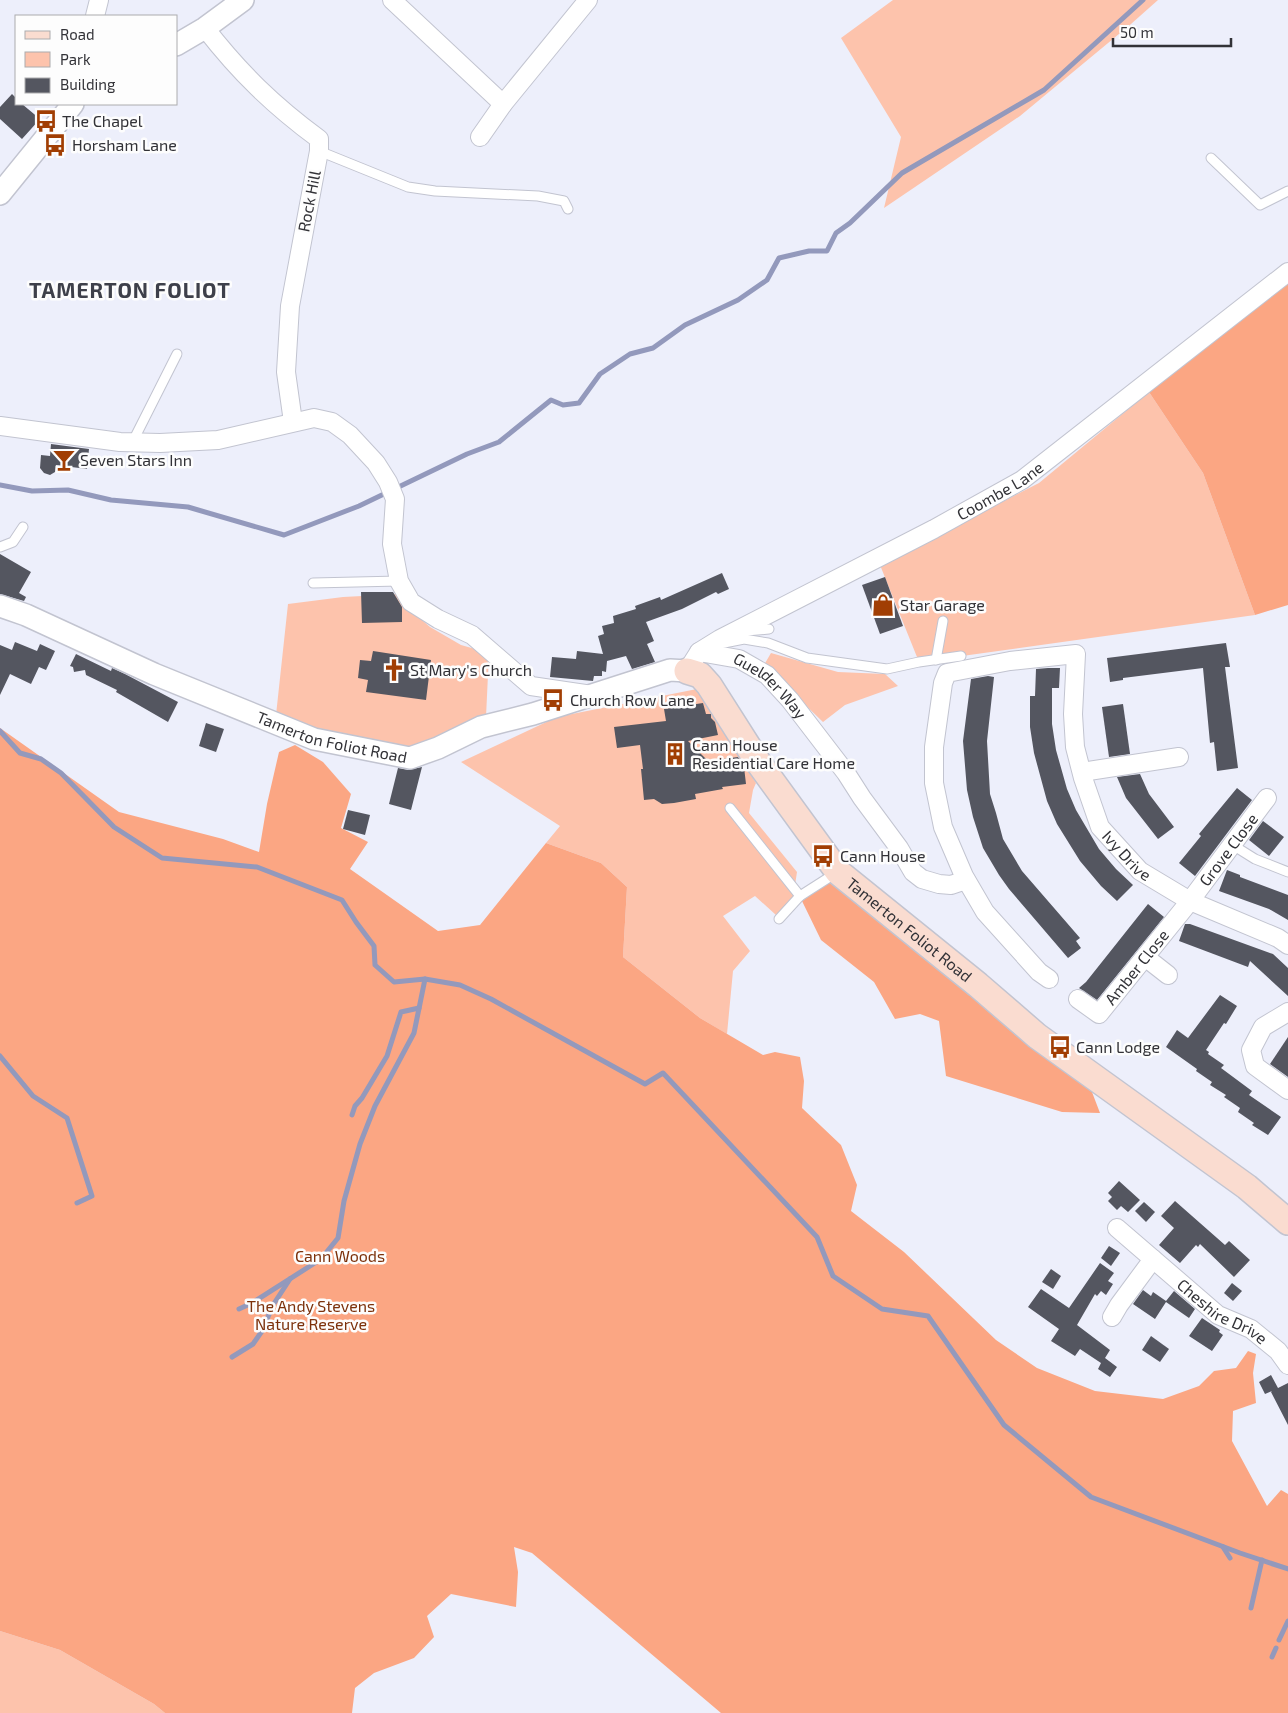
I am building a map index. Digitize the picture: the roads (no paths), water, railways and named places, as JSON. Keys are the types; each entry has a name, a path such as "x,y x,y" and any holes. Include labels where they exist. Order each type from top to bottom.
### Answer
{"main road":[{"name":"Tamerton Foliot Road","path":"698,656 700,675 709,685 758,762 838,872 978,985 1037,1036 1247,1187 1288,1222"}],"street":[{"path":"95,15 100,0"},
{"path":"178,44 243,0"},
{"path":"392,0 503,104"},
{"path":"480,137 503,104 588,0"},
{"name":"Rock Hill","path":"204,28 232,63 258,89 319,139 319,151 290,306 286,372 293,422"},
{"path":"0,194 70,108"},
{"name":"Coombe Lane","path":"698,656 733,632 934,529 1022,480 1288,272"},
{"path":"0,426 72,437 132,443 160,443 218,440 314,418 332,422 350,435 376,462 388,482 395,499 392,544 399,581 411,602 438,619 472,635 531,686 593,695"},
{"name":"Tamerton Foliot Road","path":"0,606 65,632 162,677 314,739 410,758 438,748 481,727 533,714 670,670 698,656"},
{"name":"Ivy Drive","path":"942,666 1076,654 1073,714 1075,747 1100,826 1140,871 1190,901 1278,938 1288,945"},
{"name":"Guelder Way","path":"698,656 739,659 766,675 790,700 846,773 899,848 913,872 922,879 951,886 966,880"},
{"path":"942,666 942,682 934,747 934,783 943,827 966,880 984,912 1039,972 1049,979"},
{"path":"1082,772 1179,757"},
{"name":"Grove Close","path":"1190,901 1266,798"},
{"name":"Amber Close","path":"1078,999 1099,1014 1190,901"},
{"path":"1145,957 1168,975"},
{"path":"1288,1012 1263,1027 1251,1050 1254,1066 1288,1090"},
{"name":"Cheshire Drive","path":"1117,1228 1218,1315 1251,1329 1278,1351 1288,1365"},
{"path":"1112,1317 1119,1304 1153,1259"}],"lane":[{"path":"319,151 408,187 435,192 538,196 564,201 568,209"},
{"path":"1211,158 1260,204 1288,191"},
{"path":"132,443 177,354"},
{"path":"0,547 13,542 23,527"},
{"path":"312,583 399,581"},
{"path":"942,666 943,621"},
{"path":"733,632 769,629"},
{"path":"698,656 744,640 768,643 806,658 886,670 942,666 961,656"},
{"path":"730,808 800,896"},
{"path":"1231,844 1255,859 1288,872"},
{"path":"779,919 800,896 838,872"}],"waterway":[{"path":"0,485 32,491 68,490 111,500 188,507 284,535 359,506 467,454 499,442 551,400 563,405 579,403 600,374 630,354 653,348 685,325 738,300 767,280 779,258 809,251 827,251 836,233 850,223 902,173 1044,90 1143,0"},
{"path":"0,731 20,753 41,759 61,773 114,827 162,858 257,867 342,900 374,946 375,965 394,982 425,979 460,985 491,999 645,1084 663,1073 817,1237 833,1276 882,1309 928,1316 1004,1425 1091,1497 1288,1569"},
{"path":"239,1309 252,1303 321,1259 338,1238 344,1201 360,1144 375,1106 414,1033 425,979"},
{"path":"352,1115 355,1106 362,1098 387,1056 401,1012 419,1008"},
{"path":"0,1056 33,1096 67,1118 92,1196 77,1203"},
{"path":"232,1357 253,1344 262,1331 273,1305 290,1279"},
{"path":"1223,1547 1230,1558"},
{"path":"1251,1608 1262,1560"},
{"path":"1279,1640 1288,1621"},
{"path":"1272,1657 1276,1648"}],"place":[{"name":"The Chapel","path":"46,121"},
{"name":"Horsham Lane","path":"55,145"},
{"name":"Seven Stars Inn","path":"64,460"},
{"name":"Star Garage","path":"883,605"},
{"name":"St Mary's Church","path":"394,670"},
{"name":"Church Row Lane","path":"553,700"},
{"name":"Cann House Residential Care Home","path":"675,754"},
{"name":"Cann House","path":"823,856"},
{"name":"Cann Lodge","path":"1060,1047"}],"district":[{"name":"TAMERTON FOLIOT","path":"130,291"}],"park label":[{"name":"Cann Woods","path":"340,1256"},
{"name":"The Andy Stevens Nature Reserve","path":"311,1315"}]}
